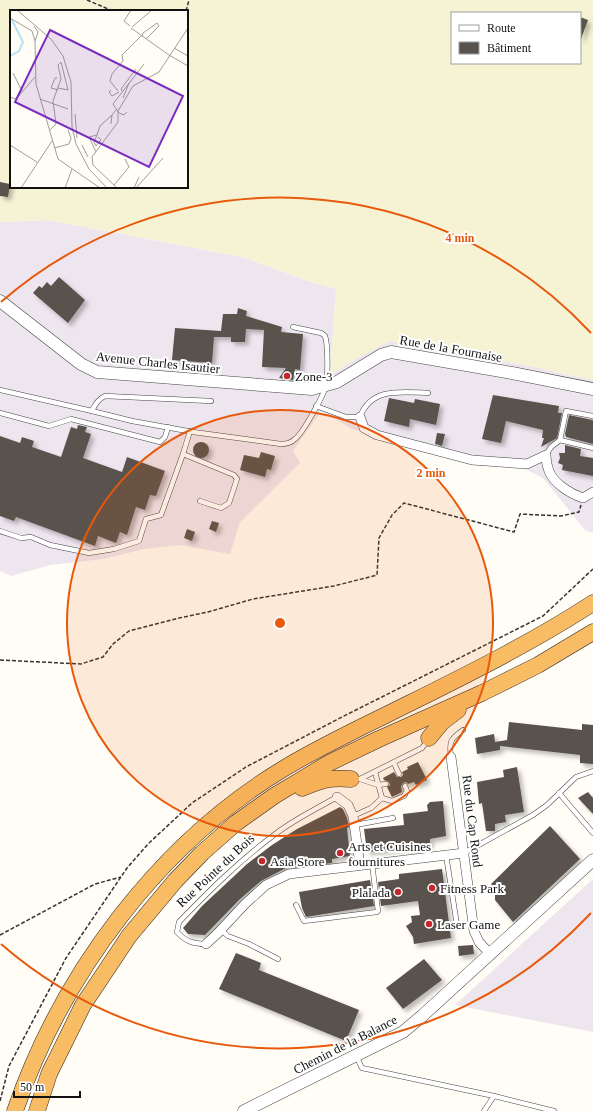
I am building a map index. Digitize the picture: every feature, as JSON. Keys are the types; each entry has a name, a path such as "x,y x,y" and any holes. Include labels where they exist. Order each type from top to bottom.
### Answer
{"highway":[{"path":"15,1111 44,1039 99,945 122,914 146,886 196,835 252,790 282,770 342,737 504,656 593,604"},
{"path":"37,1111 49,1074 83,1005 129,936 150,910 202,852 236,823 274,796 328,763 482,693 538,665 593,632"},
{"path":"429,738 442,722 482,693"},
{"path":"150,910 178,887 210,855 246,825 297,791 322,780 335,777 355,779"}],"street":[{"name":"Avenue Charles Isautier","path":"0,301 81,364 97,372 312,389"},
{"name":"Rue de la Fournaise","path":"312,389 338,382 381,355 391,352 593,389"},
{"path":"360,417 364,428 377,435 472,460 526,464 546,455 549,471 559,484 572,495 583,498 593,492"},
{"name":"Rue du Cap Rond","path":"451,757 474,931 479,942 490,954"},
{"name":"Rue Pointe du Bois","path":"337,797 348,805 353,816 360,865"},
{"name":"Rue Pointe du Bois","path":"206,944 266,884 289,874 464,853"},
{"name":"Chemin de la Balance","path":"244,1111 404,1032 593,860"}],"lane":[{"path":"0,390 132,421 281,444 289,443 298,436 316,406 326,386 327,374 325,336 321,333 293,327"},
{"path":"316,406 346,416 360,417 364,407 371,399 383,394 396,392 428,393"},
{"path":"92,411 95,404 105,396 211,401"},
{"path":"546,455 551,447 560,440 566,411 593,416"},
{"path":"0,413 49,426 71,419 160,442 165,437 168,427"},
{"path":"0,532 21,538 31,537 50,545 89,554 114,549 139,541 146,519 161,515 190,431"},
{"path":"560,440 593,448"},
{"path":"183,454 234,475 237,479 229,503 220,508 200,501"},
{"path":"451,757 450,744 454,737 463,730"},
{"path":"355,779 375,772 422,748 429,738"},
{"path":"394,763 399,774"},
{"path":"464,853 533,814 576,777 593,771"},
{"path":"375,772 382,798"},
{"path":"355,779 378,786 386,784"},
{"path":"382,798 392,801 404,796 407,791 405,786"},
{"path":"559,793 593,833"},
{"name":"Rue Pointe du Bois","path":"206,944 194,944 182,938 176,932 179,922 234,868 274,834 337,797"},
{"path":"353,816 371,808 382,798"},
{"path":"355,825 393,818"},
{"path":"446,855 457,925"},
{"path":"296,905 304,921 377,912 372,864"},
{"path":"221,930 228,936 249,944 278,959"},
{"path":"356,1056 362,1068 494,1096 554,1111"},
{"path":"484,1111 494,1096"}],"path":[{"path":"87,0 111,10"},
{"path":"186,10 189,0"},
{"path":"0,660 81,664 103,657 113,644 129,632 253,599 334,586 377,575 379,538 392,514 404,503 514,532 520,514 561,516 579,512 583,498"},
{"path":"354,712 543,616 593,569"},
{"path":"0,935 95,884 121,877"}],"shaded area":[{"path":"0,0 593,0 593,380 525,365 390,341 355,359 330,375 336,289 308,281 243,257 48,220 0,222"},
{"path":"48,220 243,257 308,281 336,289 330,375 355,359 390,341 525,365 593,380 593,533 585,530 543,478 515,464 480,466 352,429 321,411 293,451 300,463 240,522 230,554 180,545 144,549 103,559 50,565 11,576 0,571 0,222"},
{"path":"593,879 593,1032 455,1005"}],"building":[{"path":"581,17 588,20 581,39"},
{"path":"0,182 10,184 8,197 0,196"},
{"path":"59,277 85,300 68,323 33,293 39,286 42,288 47,282 51,286"},
{"path":"238,308 247,311 246,316 282,327 281,332 303,334 300,370 295,369 293,380 279,378 286,368 262,367 264,330 246,329 245,342 231,342 231,337 214,337 212,363 172,360 175,328 221,331 223,314 237,314"},
{"path":"493,395 559,406 558,413 562,413 557,438 541,447 544,438 542,438 543,430 506,421 501,443 482,439"},
{"path":"389,398 414,403 415,399 440,404 436,425 410,419 409,427 384,421"},
{"path":"569,415 593,420 593,444 566,437 565,434"},
{"path":"78,425 87,427 85,432 91,434 83,458 122,472 127,457 165,471 156,496 150,495 145,510 136,507 127,535 120,532 116,543 98,536 95,546 16,517 14,521 0,516 0,436 20,443 22,437 34,441 32,447 61,457 71,427 77,429"},
{"path":"437,433 445,434 442,446 435,444"},
{"path":"201,442 208,447 209,450 204,457 201,458 194,453 193,450 198,443"},
{"path":"565,445 581,449 580,456 593,458 593,476 562,470 563,465 558,463 560,458 559,453 565,453"},
{"path":"261,452 275,456 271,470 267,469 265,477 240,470 244,455 259,458"},
{"path":"212,521 219,523 216,532 209,529"},
{"path":"187,529 195,532 192,541 184,538"},
{"path":"509,722 582,730 582,724 593,725 593,764 580,763 580,755 500,746 500,750 477,754 475,738 494,734 495,742 507,740"},
{"path":"418,762 427,780 416,785 414,782 408,784 406,782 403,783 401,786 402,792 392,797 387,787 390,785 389,782 383,778 394,772 397,777 401,777 403,775 402,772 408,769 407,767"},
{"path":"517,767 524,812 505,815 506,822 495,824 495,831 486,831 482,803 479,804 477,782 504,777 503,770"},
{"path":"588,792 593,798 593,814 578,798"},
{"path":"443,801 446,836 430,839 430,844 428,847 407,850 407,848 367,852 364,829 404,825 403,814 428,811 427,805 430,802"},
{"path":"340,807 343,809 349,827 347,828 350,856 332,859 332,863 291,868 290,866 261,881 239,900 205,935 188,934 183,928 202,906 247,864 272,845 297,829"},
{"path":"550,826 580,859 513,922 495,900 495,889 491,884"},
{"path":"442,869 451,938 414,944 413,937 406,926 412,922 411,916 420,915 418,901 381,906 378,882 399,879 399,874"},
{"path":"370,880 374,906 306,917 302,908 299,892"},
{"path":"473,945 474,954 459,956 458,946"},
{"path":"236,953 261,963 259,970 359,1010 346,1041 219,989"},
{"path":"424,959 442,980 403,1009 386,988"}],"place":[{"name":"Zone-3","path":"287,376"},
{"name":"Arts et Cuisines fournitures","path":"340,853"},
{"name":"Asia Store","path":"262,861"},
{"name":"Fitness Park","path":"432,888"},
{"name":"Plalada","path":"398,892"},
{"name":"Laser Game","path":"429,924"}]}
